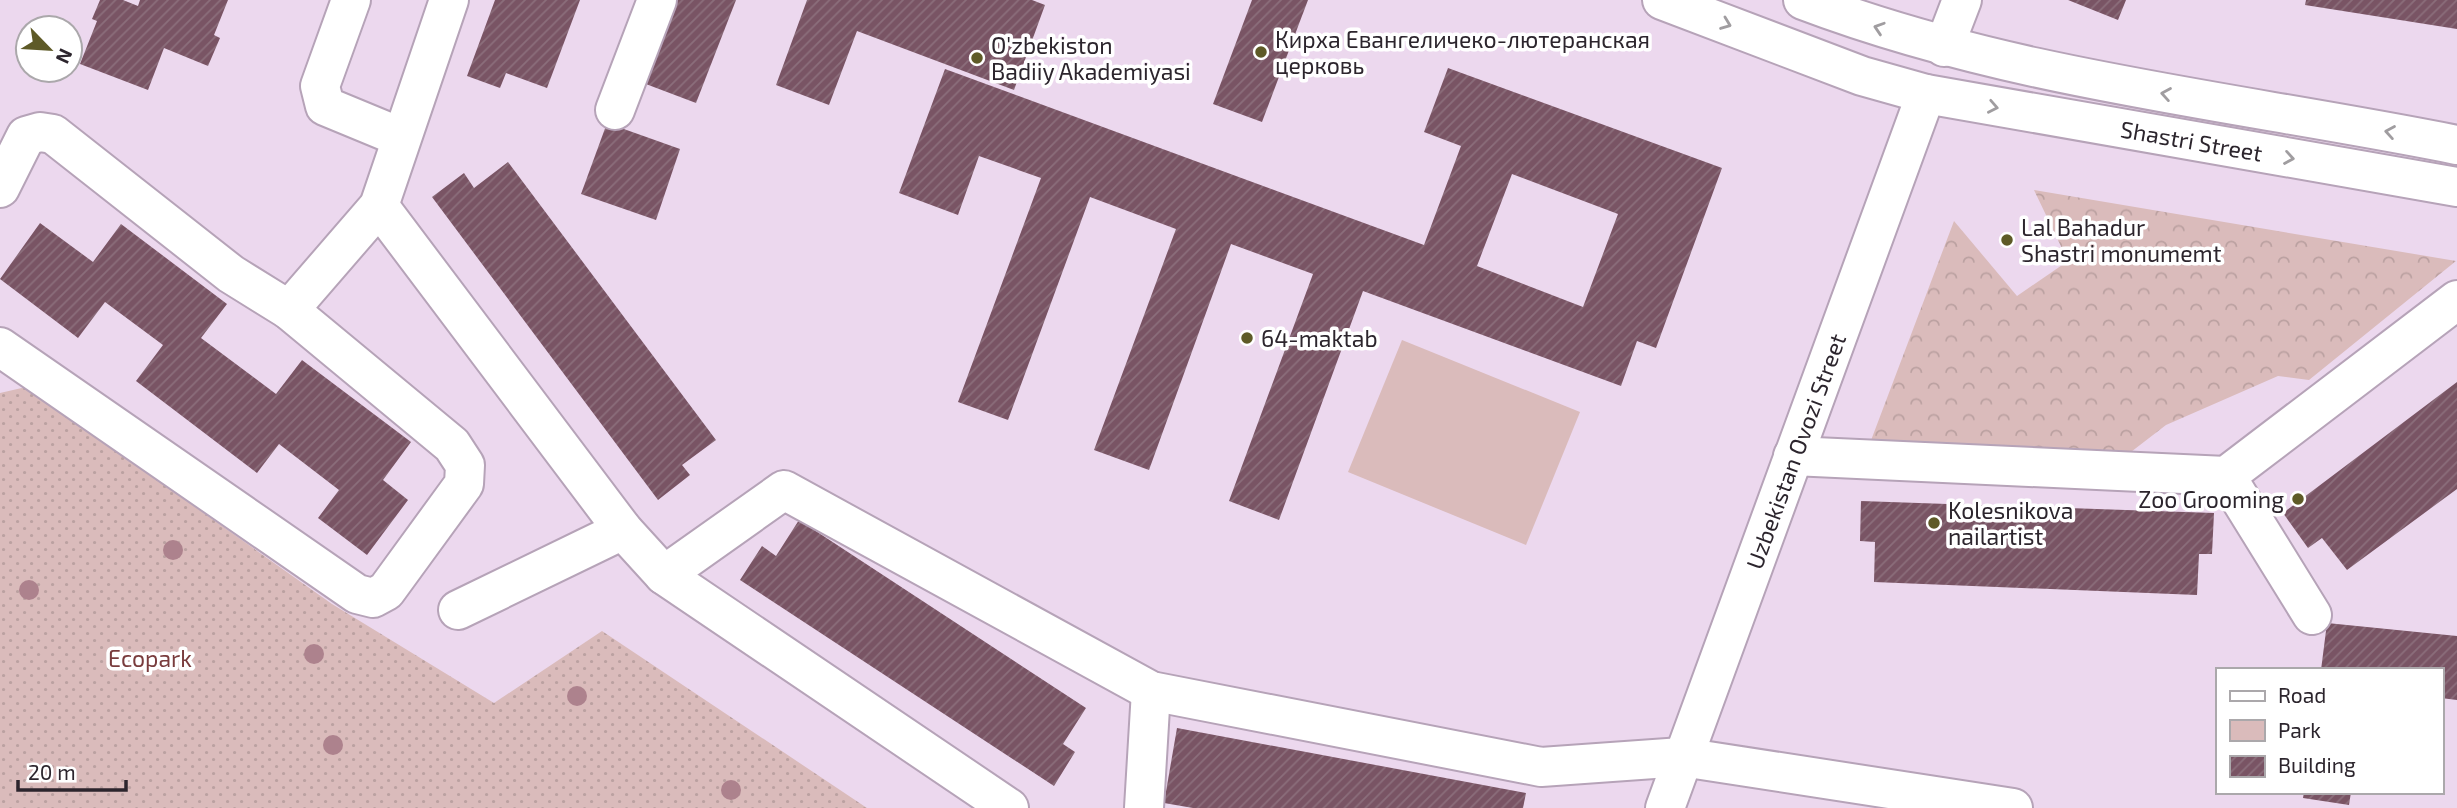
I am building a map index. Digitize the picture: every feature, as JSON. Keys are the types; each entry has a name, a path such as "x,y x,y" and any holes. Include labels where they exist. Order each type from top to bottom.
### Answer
{"main road":[{"path":"351,0 320,86 320,96 325,106 400,137"},
{"path":"289,310 379,206 400,137 449,0"},
{"path":"615,110 657,0"},
{"name":"Shastri Street","path":"1662,0 1863,76 1926,94 2457,187"},
{"name":"Shastri Street","path":"1803,0 1877,28 2068,77 2457,145"},
{"path":"1944,47 1962,0"},
{"name":"Uzbekistan Ovozi Street","path":"1665,808 1944,47"},
{"path":"0,188 26,136 40,132 53,134 231,274 289,310 452,445 465,465 464,484 386,591 373,598 357,594 0,347"},
{"path":"379,206 623,530 664,575 1009,808"},
{"path":"1793,456 2226,476 2457,300"},
{"path":"2226,476 2312,615"},
{"path":"664,575 784,490 1151,691 1541,767 1682,757 2013,808"},
{"path":"458,610 623,530"},
{"path":"1144,808 1151,691"}],"green space":[{"path":"2034,190 2456,261 2309,380 2278,376 2166,425 2127,455 1870,443 1954,221 2017,296 2068,261"},
{"path":"1402,340 1580,412 1526,545 1348,472"},
{"name":"Ecopark","path":"26,387 332,604 494,703 602,631 867,808 0,808 0,393"}],"building":[{"path":"100,0 123,0 138,6 140,0 228,0 214,35 220,38 208,66 164,48 148,90 84,66 84,54 97,21 92,19"},
{"path":"495,0 580,0 547,88 506,73 500,88 467,76"},
{"path":"660,0 736,0 696,103 630,78"},
{"name":"O'zbekiston Badiiy Akademiyasi","path":"807,0 1032,0 1045,5 1014,90 857,31 829,105 776,85"},
{"name":"Кирха Евангеличеко-лютеранская церковь","path":"1252,0 1308,0 1262,122 1213,104"},
{"path":"2068,0 2126,0 2118,20"},
{"path":"2306,0 2457,0 2457,29 2305,5"},
{"path":"1448,68 1722,168 1656,348 1637,341 1621,386 1363,291 1279,520 1229,501 1313,274 1231,244 1149,470 1094,450 1176,229 1090,197 1008,420 958,402 1041,178 979,156 958,215 899,193 945,69 1424,245 1461,146 1424,132","holes":["1512,174 1618,214 1583,307 1477,266"]},
{"path":"607,123 680,149 656,220 581,194"},
{"path":"508,162 716,440 682,465 690,475 658,500 432,197 464,173 474,188"},
{"path":"40,223 93,262 121,224 227,304 201,338 276,394 302,360 411,442 383,480 408,500 367,555 318,518 339,490 279,444 257,473 136,381 163,345 105,302 78,338 0,279"},
{"path":"2457,382 2457,489 2347,570 2322,538 2308,548 2283,513"},
{"path":"1861,501 2214,513 2212,554 2199,554 2197,595 1874,582 1875,542 1860,541"},
{"path":"799,520 1086,708 1063,744 1075,752 1054,786 740,580 762,546 776,556"},
{"path":"2327,623 2457,636 2457,700 2443,698 2443,668 2321,668"},
{"path":"1177,728 1526,793 1523,808 1193,808 1164,803"},
{"path":"2304,794 2351,794 2349,805 2303,798"}],"place":[{"name":"Кирха Евангеличеко-лютеранская церковь","path":"1261,52"},
{"name":"O'zbekiston Badiiy Akademiyasi","path":"977,58"},
{"name":"Lal Bahadur Shastri monumemt","path":"2007,240"},
{"name":"64-maktab","path":"1247,338"},
{"name":"Zoo Grooming","path":"2298,499"},
{"name":"Kolesnikova nailartist","path":"1934,523"}]}
